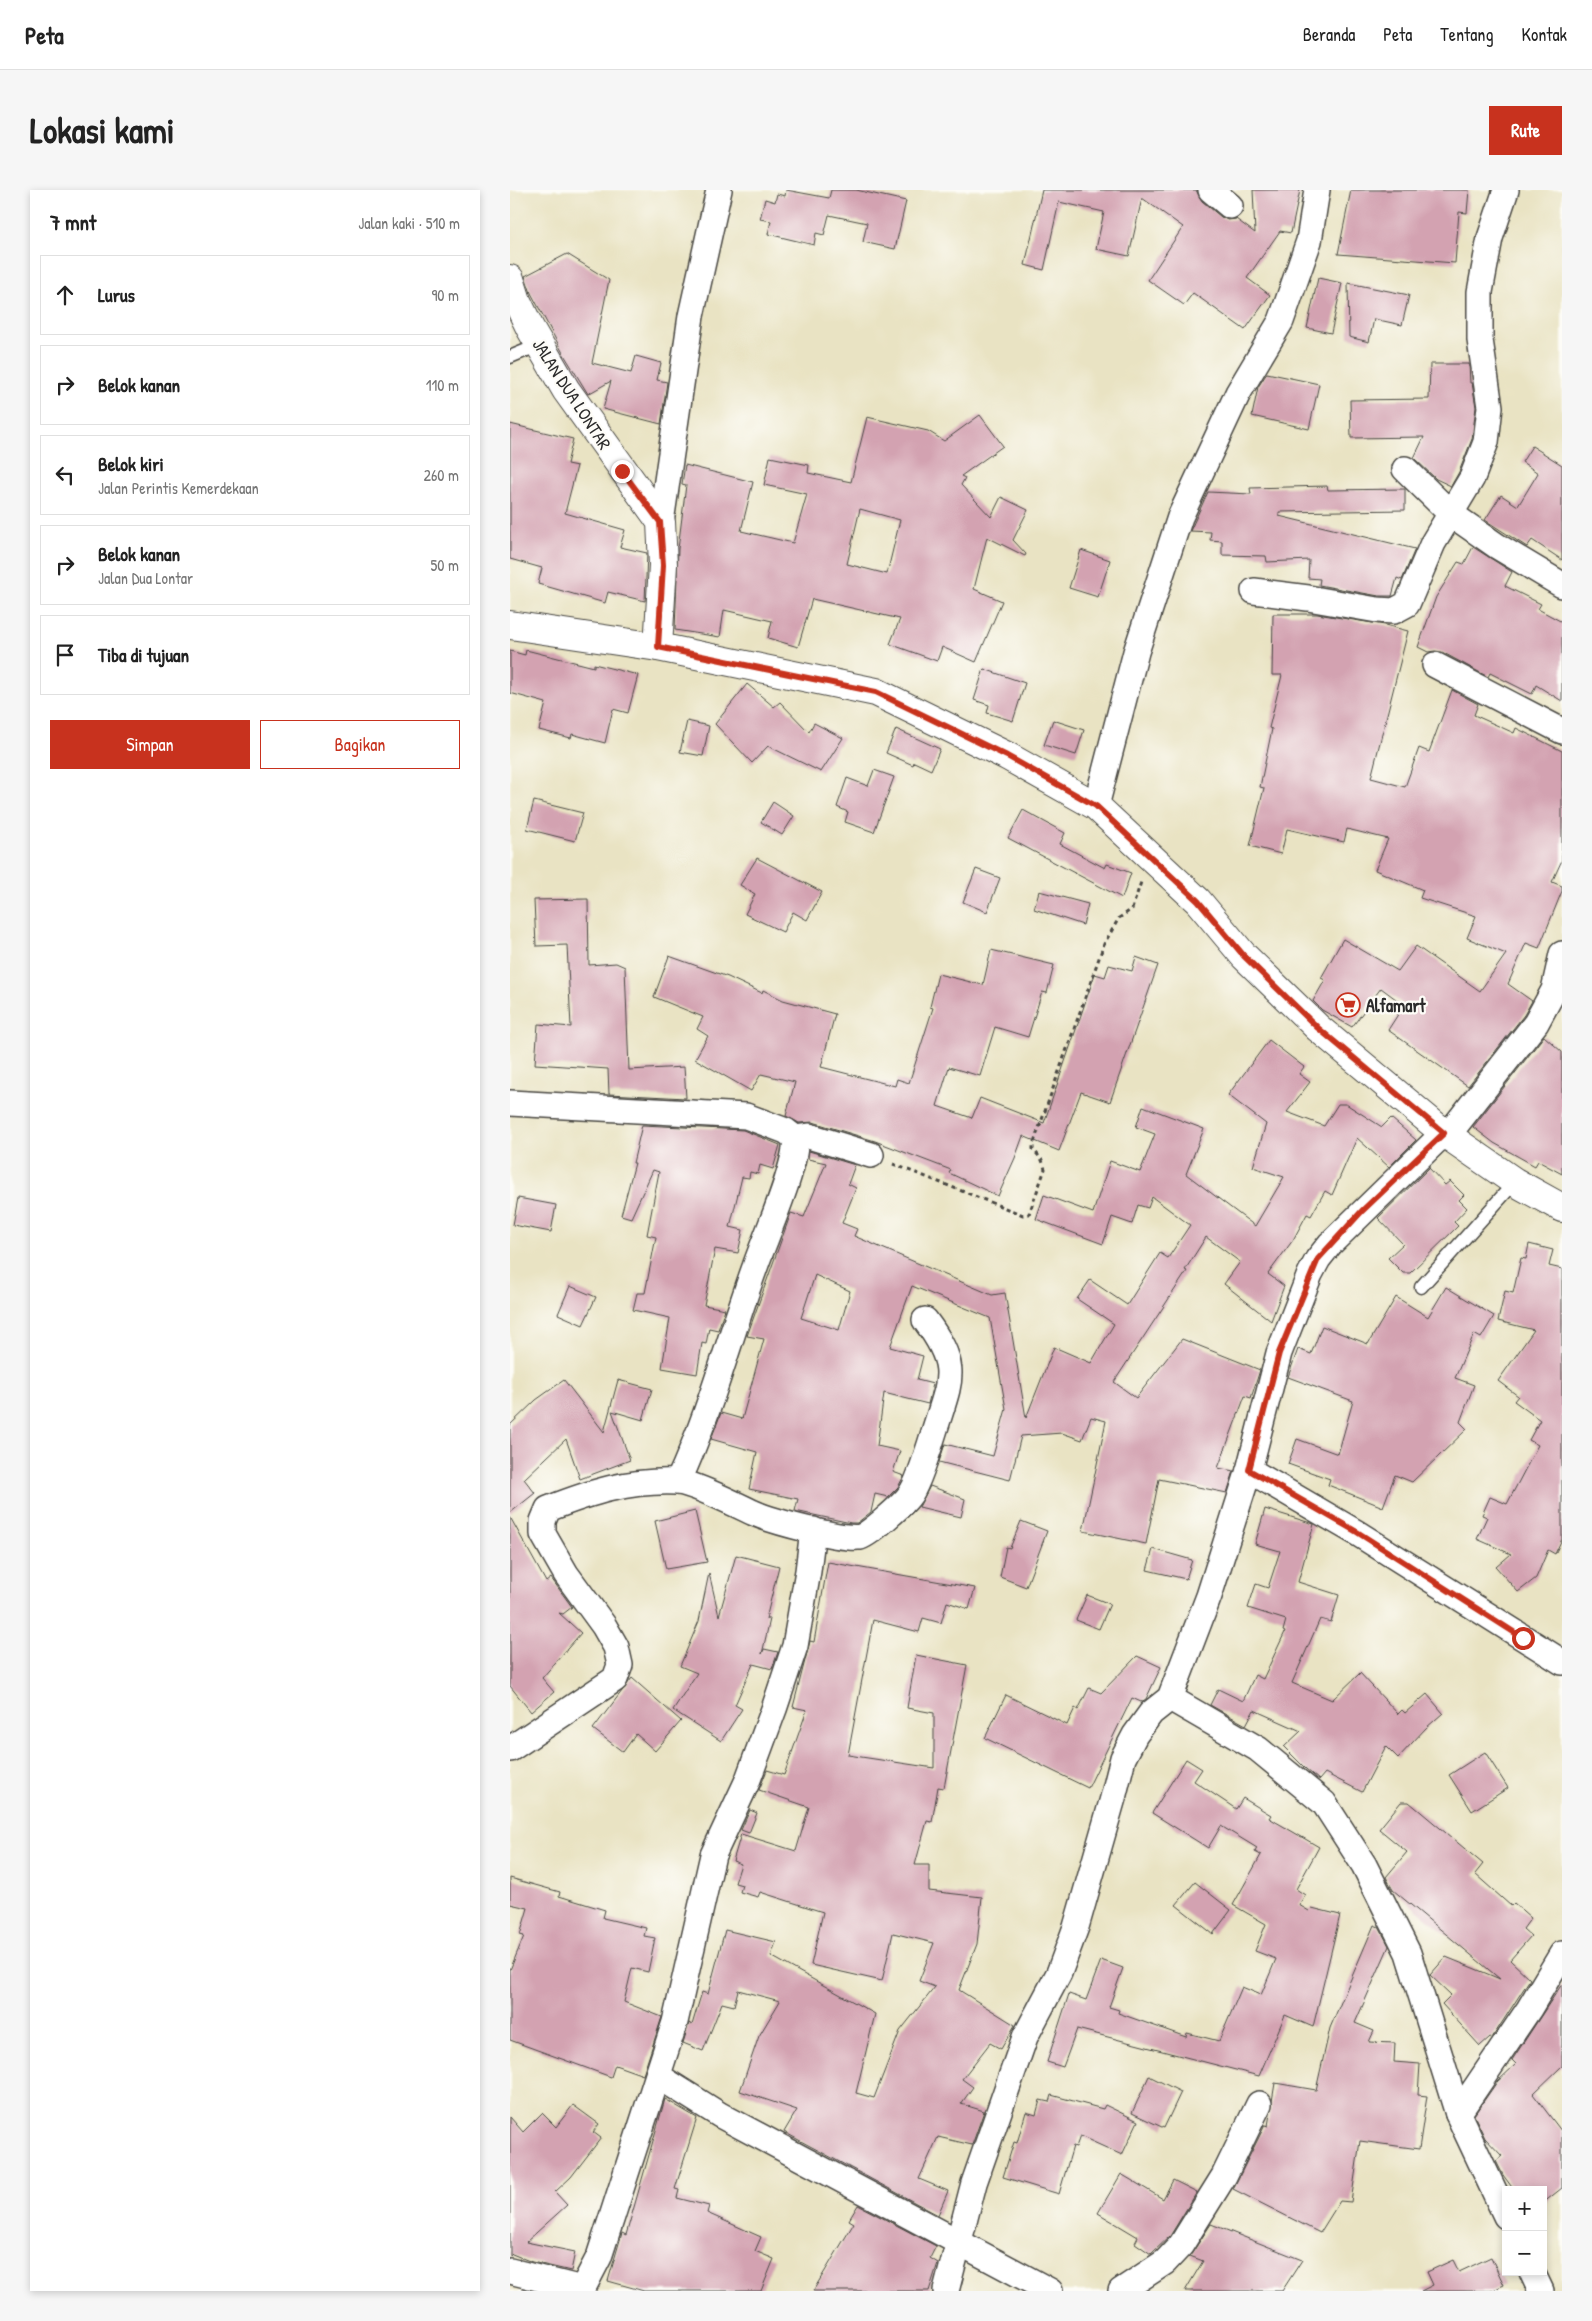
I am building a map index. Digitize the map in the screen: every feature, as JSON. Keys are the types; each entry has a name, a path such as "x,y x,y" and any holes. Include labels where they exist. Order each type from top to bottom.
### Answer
{"street":[{"path":"658,647 663,565 660,522 691,316 719,190"},
{"path":"1211,190 1230,206"},
{"path":"1096,806 1136,652 1180,517 1238,393 1281,321 1309,241 1317,190"},
{"path":"1254,592 1308,598 1377,610 1394,611 1407,604 1433,543 1472,478 1486,442 1490,407 1480,340 1480,292 1490,238 1506,190"},
{"name":"JALAN DUA LONTAR","path":"510,279 517,301 539,345 566,390 660,522"},
{"path":"1405,470 1451,514 1497,546 1562,585"},
{"path":"510,626 658,647 876,692 1007,756 1096,806 1150,854 1198,901 1244,956 1318,1028 1446,1134 1515,1182 1562,1208"},
{"path":"1436,665 1562,731"},
{"path":"946,2291 974,2183 1025,2037 1058,1973 1076,1927 1114,1798 1123,1758 1135,1735 1151,1713 1170,1698 1209,1596 1249,1470 1279,1353 1318,1259 1362,1211 1446,1134 1536,1023 1554,990 1562,954"},
{"path":"510,1103 746,1116 786,1131 795,1138 809,1136 871,1155"},
{"path":"678,1482 696,1444 754,1268 796,1153 795,1138"},
{"path":"510,1748 615,1679 620,1665 616,1647 604,1626 566,1574 542,1534 543,1522 548,1509 591,1492 620,1485 678,1482 723,1498 766,1518 813,1530 861,1537 873,1530 910,1496 930,1444 949,1378 950,1364 944,1348 925,1320"},
{"path":"1249,1470 1357,1532 1562,1662"},
{"path":"510,2271 578,2288 585,2284 599,2257 675,2022 713,1856 747,1782 795,1646 813,1530"},
{"path":"1170,1698 1258,1749 1324,1803 1364,1865 1408,1953 1458,2114 1502,2208"},
{"path":"1458,2114 1529,2009 1562,1954"},
{"path":"658,2076 720,2115 958,2240 1050,2291"},
{"path":"1121,2291 1165,2262 1181,2245 1224,2176 1259,2104"},
{"path":"1534,2276 1541,2291"}],"lane":[{"path":"510,357 539,345"},
{"path":"1421,1287 1515,1182"}],"path":[{"path":"871,1155 1023,1215 1028,1214 1045,1169 1042,1160 1033,1149 1033,1145 1102,949 1120,918 1132,909 1150,854"}],"building":[{"path":"786,190 829,198 831,190 856,190 906,201 895,249 863,242 867,223 829,215 824,235 816,233 814,245 768,234 771,221 760,219 765,199 775,202 777,194 785,196"},
{"path":"1042,190 1196,190 1202,201 1221,217 1228,220 1236,219 1255,233 1253,190 1300,190 1291,233 1280,231 1247,278 1270,295 1245,330 1193,293 1184,305 1148,280 1183,227 1142,198 1129,256 1096,249 1104,212 1059,202 1044,270 1025,265"},
{"path":"1351,190 1469,190 1467,213 1459,212 1455,263 1338,254"},
{"path":"567,254 609,280 592,363 631,373 636,356 661,363 657,380 667,382 661,424 603,409 611,381 588,394 563,353 531,293 525,276"},
{"path":"1318,278 1342,283 1331,333 1307,328"},
{"path":"1348,283 1409,295 1402,325 1374,319 1369,342 1349,337"},
{"path":"1430,364 1469,364 1470,383 1472,383 1476,407 1472,439 1459,472 1451,486 1436,479 1414,458 1424,437 1351,438 1350,400 1429,399"},
{"path":"1267,373 1319,384 1309,429 1252,416 1258,387"},
{"path":"980,415 1003,446 961,476 965,478 961,485 991,517 1001,497 1028,510 1013,540 1026,554 1025,556 987,537 974,589 1002,601 976,662 942,647 937,661 890,644 900,619 812,599 798,647 768,638 772,621 724,610 720,637 675,630 678,549 686,485 682,484 685,465 753,482 741,531 793,543 807,494 764,485 770,457 809,465 808,473 851,482 867,417 928,431 944,441","holes":["860,509 900,520 887,574 847,564"]},
{"path":"510,424 573,439 567,464 577,466 565,513 625,530 620,547 647,553 645,601 608,592 605,603 538,584 542,568 510,559"},
{"path":"1532,446 1562,465 1562,560 1532,540 1527,547 1485,520 1501,495 1518,506 1538,473 1522,462"},
{"path":"1327,486 1328,490 1405,489 1405,510 1279,512 1279,516 1415,549 1402,580 1397,578 1392,596 1379,596 1319,585 1320,579 1308,578 1309,560 1267,562 1266,556 1222,555 1222,541 1210,540 1211,532 1190,531 1208,492 1251,494 1250,488"},
{"path":"1473,547 1512,572 1505,586 1541,604 1538,609 1562,622 1562,701 1536,685 1532,694 1490,673 1488,677 1442,652 1428,652 1418,647 1436,597 1458,562 1464,564"},
{"path":"1081,550 1110,560 1098,597 1069,588"},
{"path":"1273,614 1317,614 1385,625 1408,631 1371,778 1405,787 1419,748 1429,752 1452,690 1478,704 1474,715 1514,733 1516,728 1562,751 1562,860 1552,882 1562,886 1562,891 1539,948 1526,943 1508,984 1532,1001 1524,1015 1468,1086 1388,1030 1404,1005 1381,988 1352,1027 1322,1010 1313,1001 1325,980 1321,978 1343,939 1398,971 1416,946 1480,991 1506,954 1467,938 1476,916 1420,898 1423,890 1375,870 1388,839 1347,829 1344,842 1287,829 1281,854 1250,846 1264,788 1260,787 1272,729 1269,728 1282,675 1272,675"},
{"path":"526,650 594,667 594,664 638,675 628,713 613,709 605,743 572,734 571,738 539,730 546,703 510,693 510,651 525,655"},
{"path":"984,669 1025,683 1013,721 987,713 989,705 974,700"},
{"path":"747,684 774,707 780,702 809,732 814,723 843,738 821,772 768,746 752,763 715,724"},
{"path":"1053,720 1084,730 1076,755 1044,745"},
{"path":"687,721 709,726 703,756 680,752"},
{"path":"896,729 940,749 931,770 914,762 913,765 886,753"},
{"path":"874,770 894,777 874,832 845,822 848,812 837,807 847,778 868,786"},
{"path":"534,801 583,813 575,841 527,829"},
{"path":"773,802 794,816 782,835 761,822"},
{"path":"1023,810 1065,833 1060,844 1105,868 1107,864 1131,873 1122,898 1008,838"},
{"path":"757,858 822,892 807,920 793,912 783,932 745,914 755,894 740,885"},
{"path":"976,869 1000,878 987,912 963,902"},
{"path":"1039,891 1088,904 1083,925 1034,909"},
{"path":"588,899 589,965 616,963 625,967 629,1070 684,1067 686,1098 609,1094 608,1069 535,1064 538,1024 571,1027 567,945 536,946 534,900"},
{"path":"991,950 1054,965 1047,993 1042,992 1028,1037 995,1027 980,1076 949,1067 937,1106 972,1118 980,1098 1044,1123 1095,974 1105,977 1109,965 1132,971 1136,957 1158,965 1110,1102 1081,1092 1059,1151 1023,1136 998,1196 949,1173 951,1170 875,1141 813,1122 799,1123 786,1116 795,1082 761,1074 751,1091 695,1059 708,1036 697,1029 703,1017 654,997 669,956 728,977 762,993 763,990 783,1000 835,1014 821,1067 895,1086 897,1079 909,1083 933,1008 930,1007 938,974 983,985"},
{"path":"1544,1036 1562,1052 1562,1174 1538,1161 1535,1166 1494,1143 1473,1127"},
{"path":"1269,1040 1304,1067 1299,1074 1310,1082 1287,1112 1324,1126 1338,1104 1346,1104 1382,1127 1391,1118 1416,1140 1389,1167 1357,1138 1332,1195 1325,1191 1311,1216 1307,1214 1293,1240 1268,1274 1284,1286 1271,1321 1224,1284 1240,1262 1206,1237 1185,1270 1187,1271 1114,1382 1136,1398 1182,1339 1260,1370 1251,1398 1245,1396 1218,1468 1234,1471 1227,1493 1159,1479 1146,1544 1083,1531 1106,1421 1091,1417 1082,1440 1062,1433 1021,1436 1010,1480 939,1462 945,1444 993,1456 1006,1409 990,1318 912,1286 890,1347 923,1356 917,1380 933,1384 928,1404 884,1393 877,1446 900,1451 893,1472 904,1476 898,1487 888,1497 875,1494 871,1512 857,1523 795,1511 798,1499 749,1489 757,1452 711,1439 721,1413 742,1419 764,1339 747,1336 791,1213 804,1217 826,1163 808,1159 809,1151 855,1165 848,1184 856,1188 842,1223 857,1229 854,1236 992,1295 1005,1293 1026,1418 1054,1347 1091,1363 1114,1324 1077,1299 1090,1280 1127,1305 1160,1253 1168,1258 1190,1225 1152,1197 1148,1208 1138,1205 1132,1224 1112,1217 1103,1244 1036,1219 1044,1195 1093,1213 1110,1161 1140,1172 1155,1134 1136,1127 1143,1106 1204,1129 1186,1174 1255,1226 1284,1177 1253,1167 1266,1124 1228,1095","holes":["815,1275 850,1291 839,1330 801,1318"]},
{"path":"642,1125 743,1130 780,1145 773,1169 760,1165 758,1174 750,1172 749,1178 742,1177 730,1227 743,1230 738,1253 715,1249 704,1305 725,1309 718,1330 709,1328 706,1344 702,1343 697,1374 662,1368 670,1318 633,1310 637,1293 645,1293 656,1237 647,1235 659,1172 653,1170 631,1218 621,1215 635,1163 633,1163"},
{"path":"1429,1168 1445,1185 1450,1181 1464,1195 1459,1200 1467,1208 1454,1222 1458,1226 1410,1273 1403,1273 1388,1258 1403,1244 1378,1218"},
{"path":"518,1198 556,1205 551,1232 513,1225"},
{"path":"1529,1244 1553,1250 1549,1266 1562,1269 1562,1539 1555,1554 1548,1550 1536,1578 1518,1592 1496,1567 1511,1554 1477,1539 1487,1517 1482,1515 1490,1497 1507,1504 1538,1445 1529,1440 1540,1420 1514,1401 1518,1396 1498,1381 1534,1330 1498,1321 1505,1291 1513,1293 1521,1258 1526,1259"},
{"path":"570,1286 596,1297 583,1325 558,1314"},
{"path":"1446,1287 1494,1316 1481,1338 1474,1334 1455,1378 1474,1385 1460,1422 1467,1429 1412,1482 1395,1475 1383,1507 1328,1485 1330,1479 1288,1464 1297,1439 1338,1454 1353,1401 1288,1377 1298,1349 1311,1354 1322,1326 1368,1344 1396,1297 1428,1317"},
{"path":"564,1380 604,1432 618,1380 652,1389 643,1420 612,1411 630,1460 580,1479 566,1439 524,1479 535,1493 510,1513 510,1425 536,1400"},
{"path":"930,1486 965,1499 961,1517 919,1507"},
{"path":"1265,1509 1314,1524 1298,1582 1339,1595 1331,1622 1320,1619 1292,1683 1332,1700 1360,1673 1398,1714 1402,1710 1405,1713 1427,1694 1443,1713 1398,1758 1386,1746 1362,1792 1325,1773 1319,1780 1284,1747 1301,1731 1254,1710 1246,1725 1210,1705 1218,1689 1243,1701 1255,1675 1263,1679 1285,1632 1283,1631 1286,1620 1248,1608 1256,1584 1268,1588 1280,1551 1255,1544"},
{"path":"695,1511 707,1562 666,1569 655,1521"},
{"path":"510,1517 546,1582 551,1578 572,1607 563,1614 559,1613 581,1633 542,1678 554,1692 531,1712 510,1686"},
{"path":"1021,1521 1047,1531 1026,1587 1000,1577 1006,1547 1010,1548"},
{"path":"1153,1549 1192,1560 1186,1579 1147,1570"},
{"path":"736,1555 779,1566 766,1619 770,1619 762,1654 764,1649 778,1652 772,1669 753,1664 735,1705 742,1709 721,1741 673,1710 697,1673 680,1666 699,1621 709,1573 719,1616"},
{"path":"828,1562 975,1588 969,1609 947,1602 941,1623 923,1618 919,1632 873,1620 848,1755 934,1768 934,1713 907,1708 916,1655 967,1665 944,1788 938,1787 932,1822 927,1821 915,1865 929,1865 929,1891 982,1897 977,1944 959,1990 1015,2025 1001,2049 990,2043 962,2079 973,2087 961,2104 984,2111 972,2145 938,2137 919,2179 948,2191 938,2215 784,2132 797,2110 740,2091 759,2036 780,2001 738,1990 734,2006 722,2003 703,2051 683,2043 689,2023 692,2025 702,1992 708,1994 725,1930 776,1942 771,1956 875,2014 856,2093 874,2098 900,2031 935,1987 919,1981 934,1943 893,1933 882,1981 811,1965 823,1912 760,1892 758,1897 740,1892 742,1885 735,1883 741,1864 733,1861 741,1834 796,1851 809,1807 759,1790 767,1770 784,1775 807,1710 793,1707 810,1641 814,1642"},
{"path":"1087,1595 1110,1604 1099,1629 1076,1620"},
{"path":"1137,1656 1161,1667 1146,1699 1141,1702 1132,1698 1088,1788 985,1738 1006,1695 1067,1725 1075,1708 1078,1710 1089,1688 1101,1693"},
{"path":"632,1678 681,1721 655,1751 636,1734 623,1752 593,1729"},
{"path":"1485,1752 1508,1788 1472,1811 1449,1775"},
{"path":"1186,1759 1202,1769 1194,1781 1236,1809 1243,1798 1271,1815 1269,1818 1319,1847 1296,1889 1305,1895 1299,1905 1309,1911 1312,1908 1340,1915 1313,2027 1285,2015 1259,2076 1077,2029 1063,2067 1047,2062 1069,1994 1086,2000 1101,1960 1123,1968 1109,2007 1119,2010 1118,2013 1186,2037 1187,2033 1219,2041 1242,1987 1261,1995 1276,1959 1255,1951 1266,1924 1233,1905 1261,1855 1255,1852 1257,1848 1221,1826 1208,1848 1152,1813"},
{"path":"1401,1802 1409,1802 1483,1864 1475,1874 1511,1906 1514,1903 1531,1918 1523,1929 1531,1936 1510,1960 1530,1979 1492,2038 1490,2037 1480,2046 1442,2004 1451,1995 1430,1975 1446,1957 1500,1979 1393,1890 1386,1877 1407,1852 1379,1829"},
{"path":"750,1810 757,1813 749,1833 741,1830"},
{"path":"510,1878 560,1892 559,1896 605,1910 603,1918 646,1928 644,1936 655,1938 648,1972 632,1968 624,2002 662,2017 643,2075 615,2065 611,2077 510,2040 510,1970 524,1936 520,1935 528,1908 510,1904"},
{"path":"1195,1882 1231,1910 1213,1934 1176,1905"},
{"path":"1374,1925 1379,1927 1389,1946 1355,2023 1374,2031 1369,2042 1395,2043 1394,2062 1420,2064 1418,2095 1427,2096 1419,2149 1360,2141 1351,2202 1340,2201 1320,2233 1233,2189 1265,2125 1268,2126 1275,2083 1316,2090 1330,2028"},
{"path":"1562,1984 1562,2066 1533,2094 1562,2132 1562,2188 1547,2200 1547,2186 1511,2186 1496,2161 1502,2156 1485,2138 1474,2115 1497,2082 1516,2064 1512,2060"},
{"path":"1149,2076 1181,2092 1164,2128 1132,2113"},
{"path":"1051,2095 1103,2109 1105,2105 1138,2121 1122,2155 1080,2136 1076,2147 1073,2146 1059,2194 1003,2177 1014,2142 1017,2143 1026,2112 1036,2115 1040,2100 1049,2102"},
{"path":"665,2099 697,2118 675,2189 679,2190 677,2198 709,2206 707,2213 761,2237 755,2251 774,2259 761,2291 644,2291 608,2281 622,2233 626,2235"},
{"path":"573,2105 599,2124 593,2132 601,2138 571,2177 555,2192 567,2205 526,2242 575,2252 571,2271 532,2262 512,2254 510,2256 510,2117 523,2132 542,2113 556,2127"},
{"path":"1121,2174 1163,2199 1173,2180 1197,2192 1170,2236 1151,2254 1135,2243 1138,2237 1098,2213"},
{"path":"858,2205 936,2246 930,2258 938,2263 929,2291 813,2291 854,2223 849,2220"},
{"path":"1211,2224 1302,2260 1282,2291 1185,2291 1203,2261 1190,2256"},
{"path":"1491,2257 1504,2285 1491,2291 1421,2291 1433,2285 1427,2272 1453,2260 1459,2272"}],"place":[{"name":"Alfamart","path":"1348,1005"}],"route":[{"path":"622,471 660,522 663,565 658,647 876,692 1007,756 1096,806 1150,854 1198,901 1244,956 1318,1028 1444,1133 1362,1211 1318,1259 1310,1274 1279,1353 1249,1470 1357,1532 1523,1638"}]}
